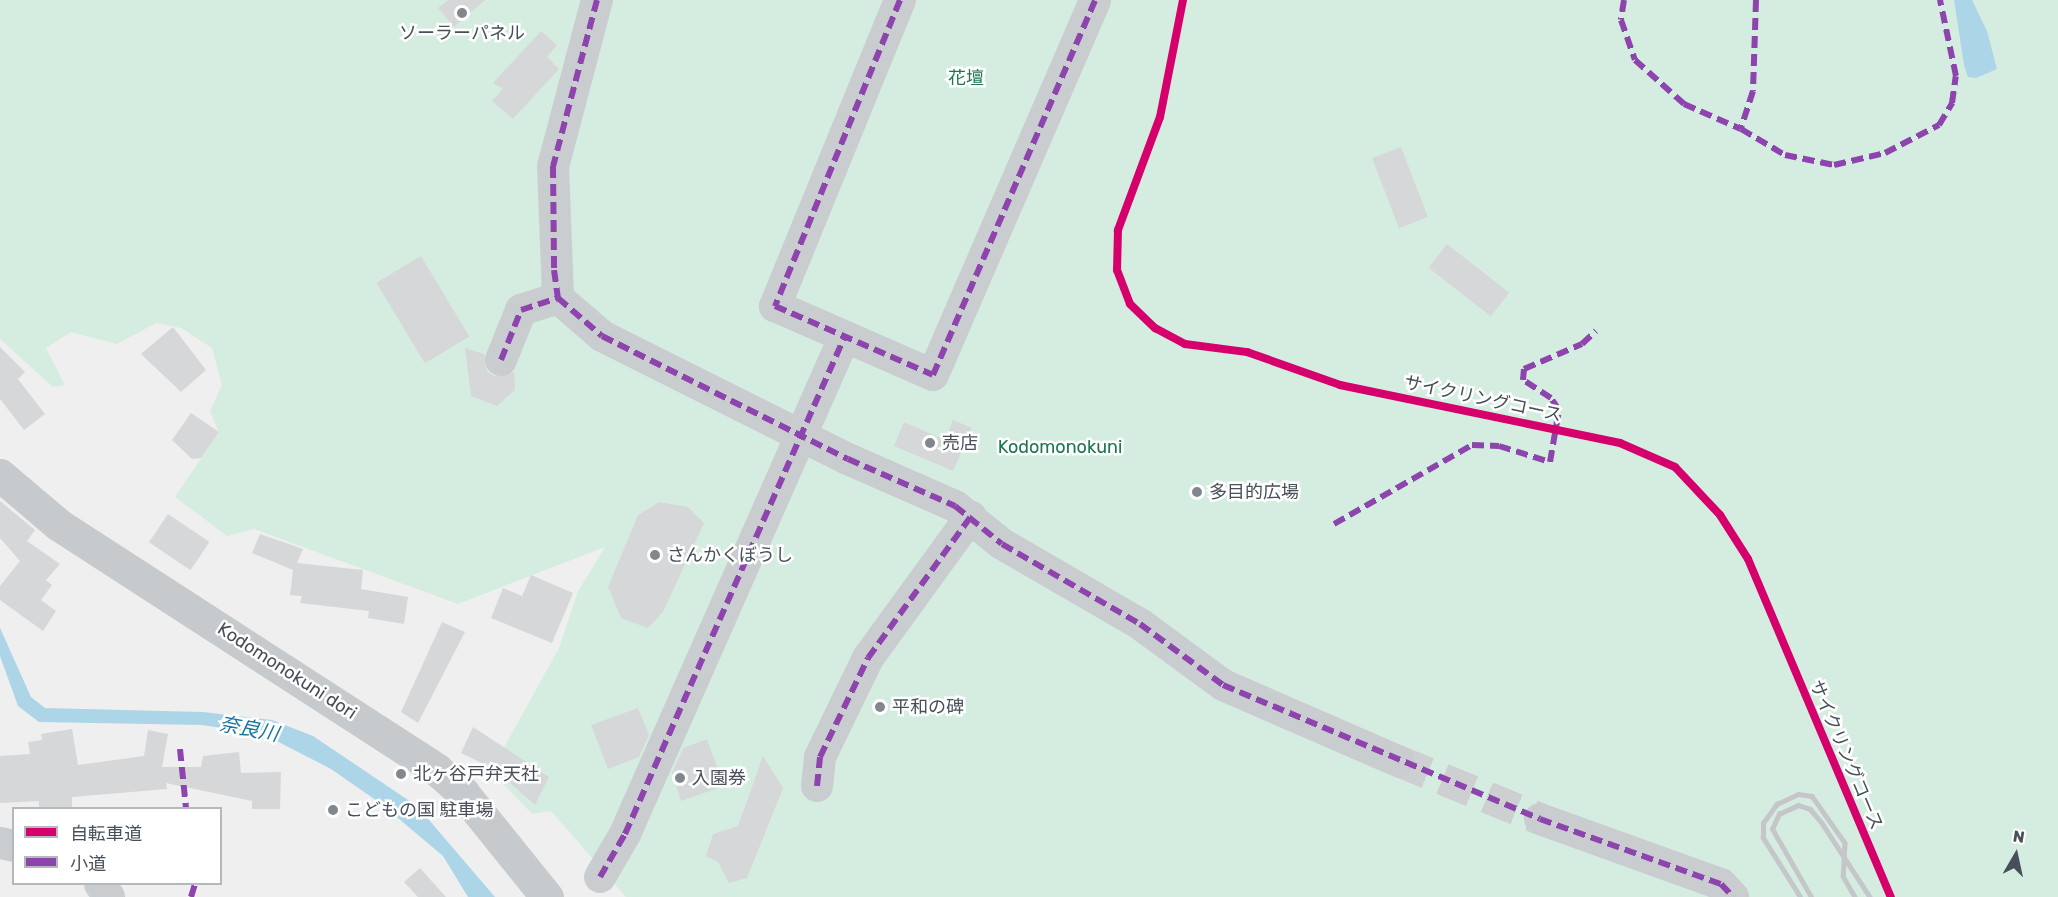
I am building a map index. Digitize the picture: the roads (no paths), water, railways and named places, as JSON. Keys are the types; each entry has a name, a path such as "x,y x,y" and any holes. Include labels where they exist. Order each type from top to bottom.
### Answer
{"main road":[{"name":"Kodomonokuni dori","path":"0,475 59,525 437,770 464,794 548,897"}],"street":[{"path":"597,0 554,166 558,298 602,336 802,436 971,516 1002,544 1140,624 1223,685 1398,761"},
{"path":"900,0 776,306 844,338 933,375 1095,0"},
{"path":"501,360 521,310 558,298"},
{"path":"600,877 625,834 844,338"},
{"path":"817,786 820,757 868,657 971,516"},
{"path":"1540,819 1721,884 1733,897"}],"water":[{"path":"1954,0 1972,0 1987,31 1997,69 1976,78 1968,77"},
{"name":"奈良川","path":"0,628 31,697 45,708 203,712 272,720 313,736 417,806 495,897 468,897 443,856 380,803 331,769 263,734 202,725 39,722 18,706 0,656"}],"tunnel":[{"path":"1398,761 1540,819"}],"railway":[{"path":"1800,897 1763,838 1763,823 1777,804 1798,794 1812,796 1845,843 1843,876 1855,897"},
{"path":"1811,897 1772,829 1779,814 1798,805 1810,809 1822,823 1870,897"}],"place":[{"name":"ソーラーパネル","path":"462,13"},
{"name":"売店","path":"930,443"},
{"name":"多目的広場","path":"1197,492"},
{"name":"さんかくぼうし","path":"655,555"},
{"name":"平和の碑","path":"880,707"},
{"name":"北ヶ谷戸弁天社","path":"401,774"},
{"name":"入園券","path":"680,778"},
{"name":"こどもの国 駐車場","path":"333,810"}],"park label":[{"name":"花壇","path":"966,78"},
{"name":"Kodomonokuni","path":"1060,447"}]}
